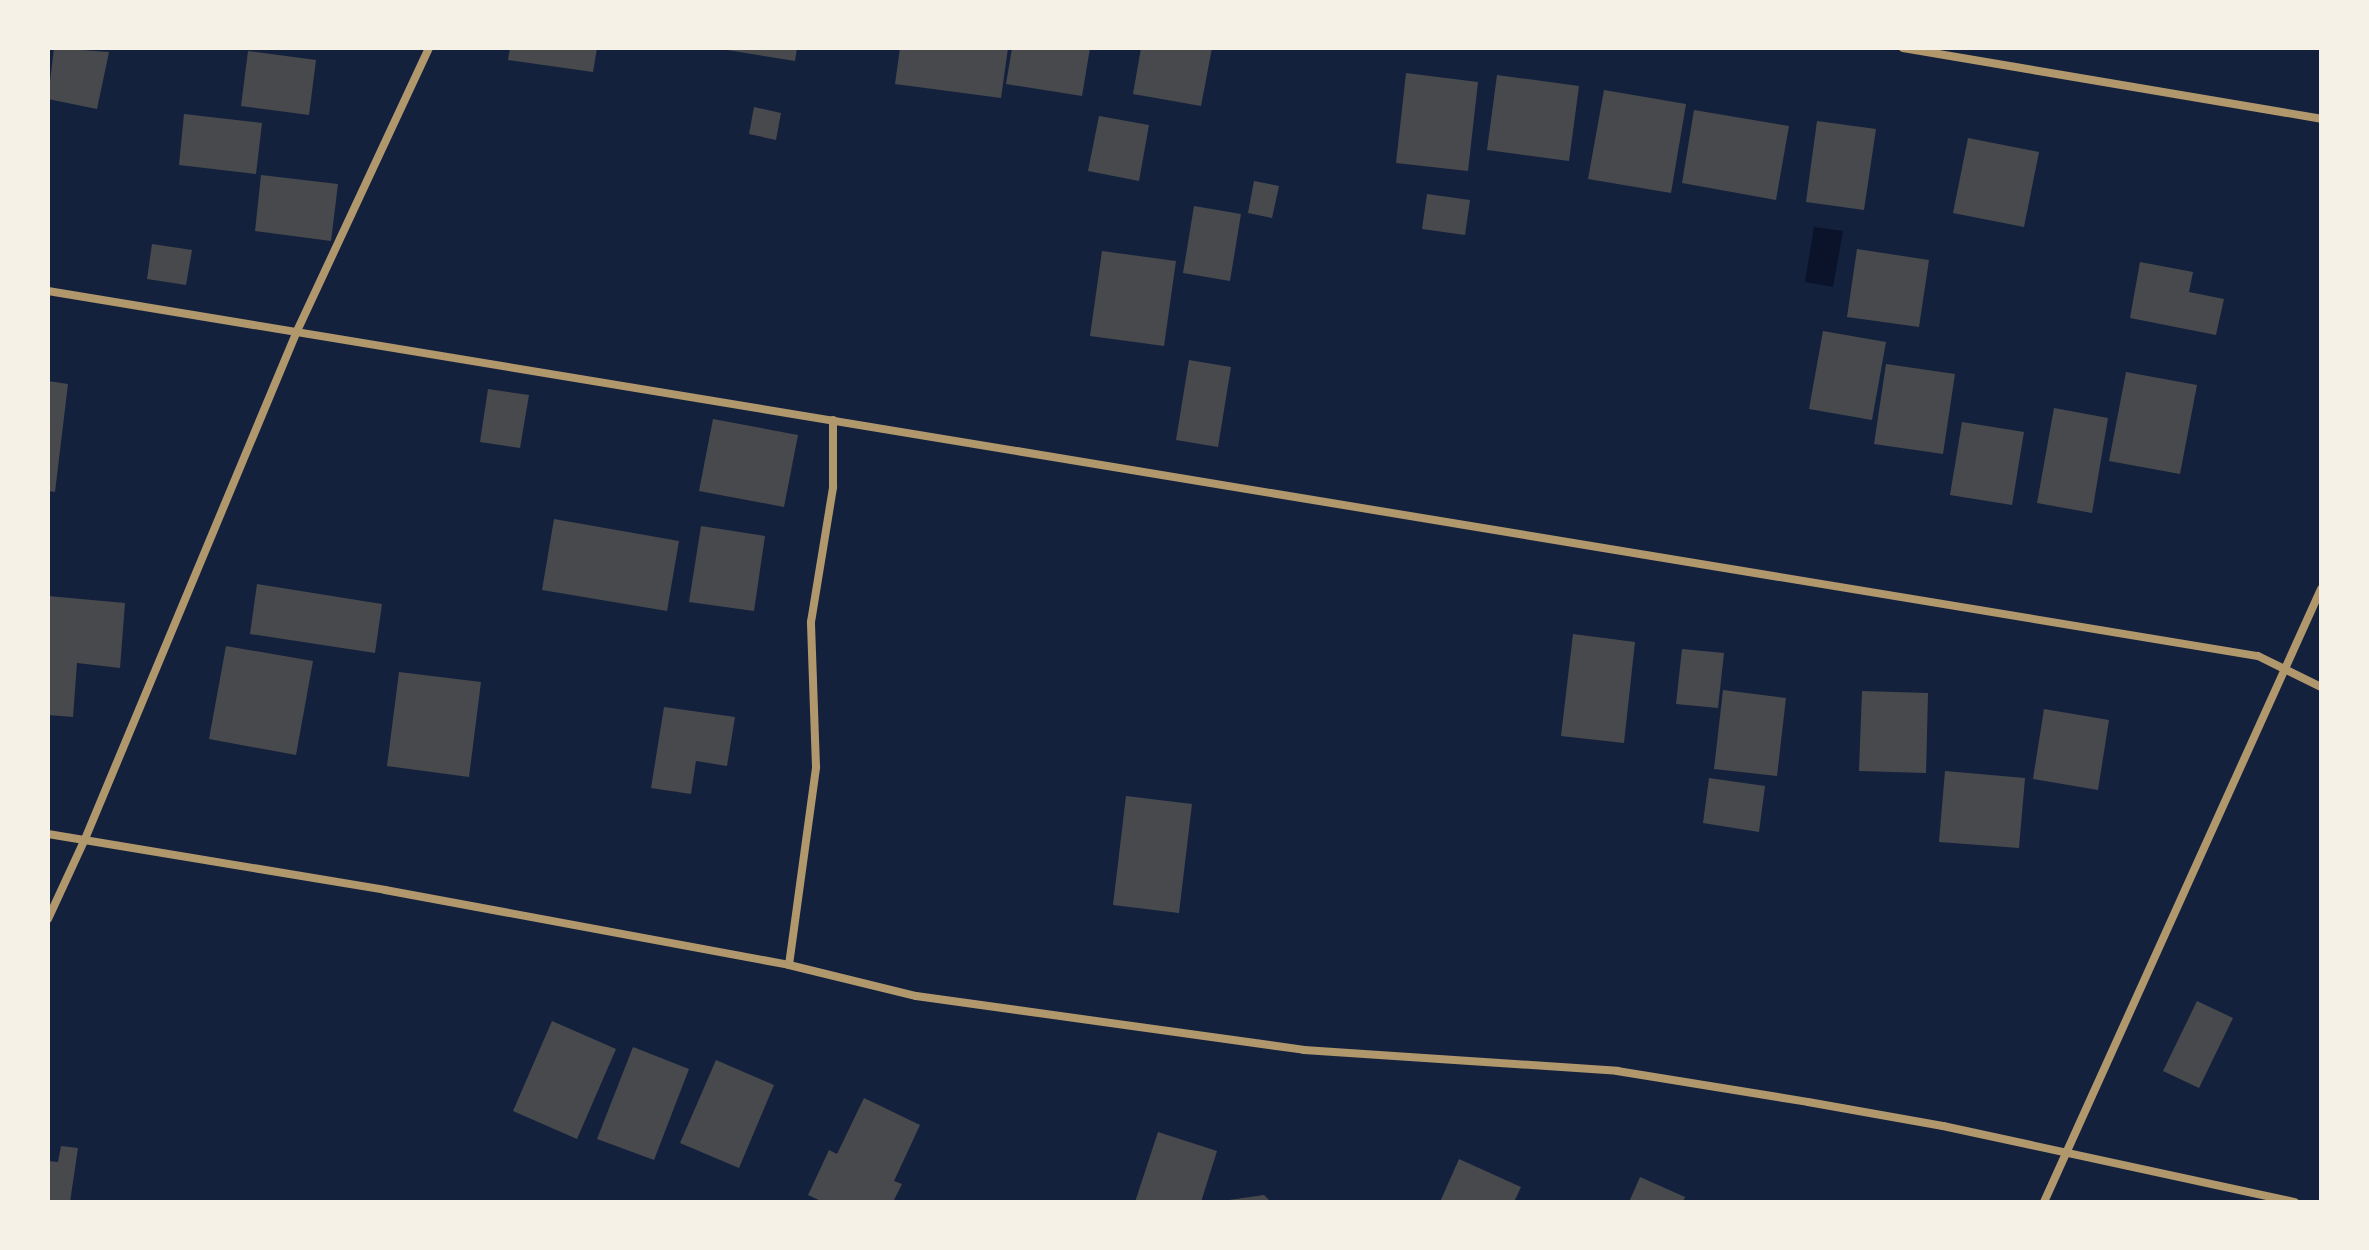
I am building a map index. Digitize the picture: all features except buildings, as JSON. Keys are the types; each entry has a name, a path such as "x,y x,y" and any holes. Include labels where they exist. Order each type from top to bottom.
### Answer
{"street":[{"path":"48,919 85,839 297,331 429,48"},
{"path":"1903,48 2321,119"},
{"path":"48,291 2258,656 2321,687"},
{"path":"789,965 816,767 811,622 833,487 833,420"},
{"path":"2044,1202 2321,589"},
{"path":"48,834 789,965 916,996 1304,1050 1617,1071 1808,1102 2067,1152 2295,1202"}],"water":[{"path":"1814,227 1843,231 1833,287 1805,282"}]}
